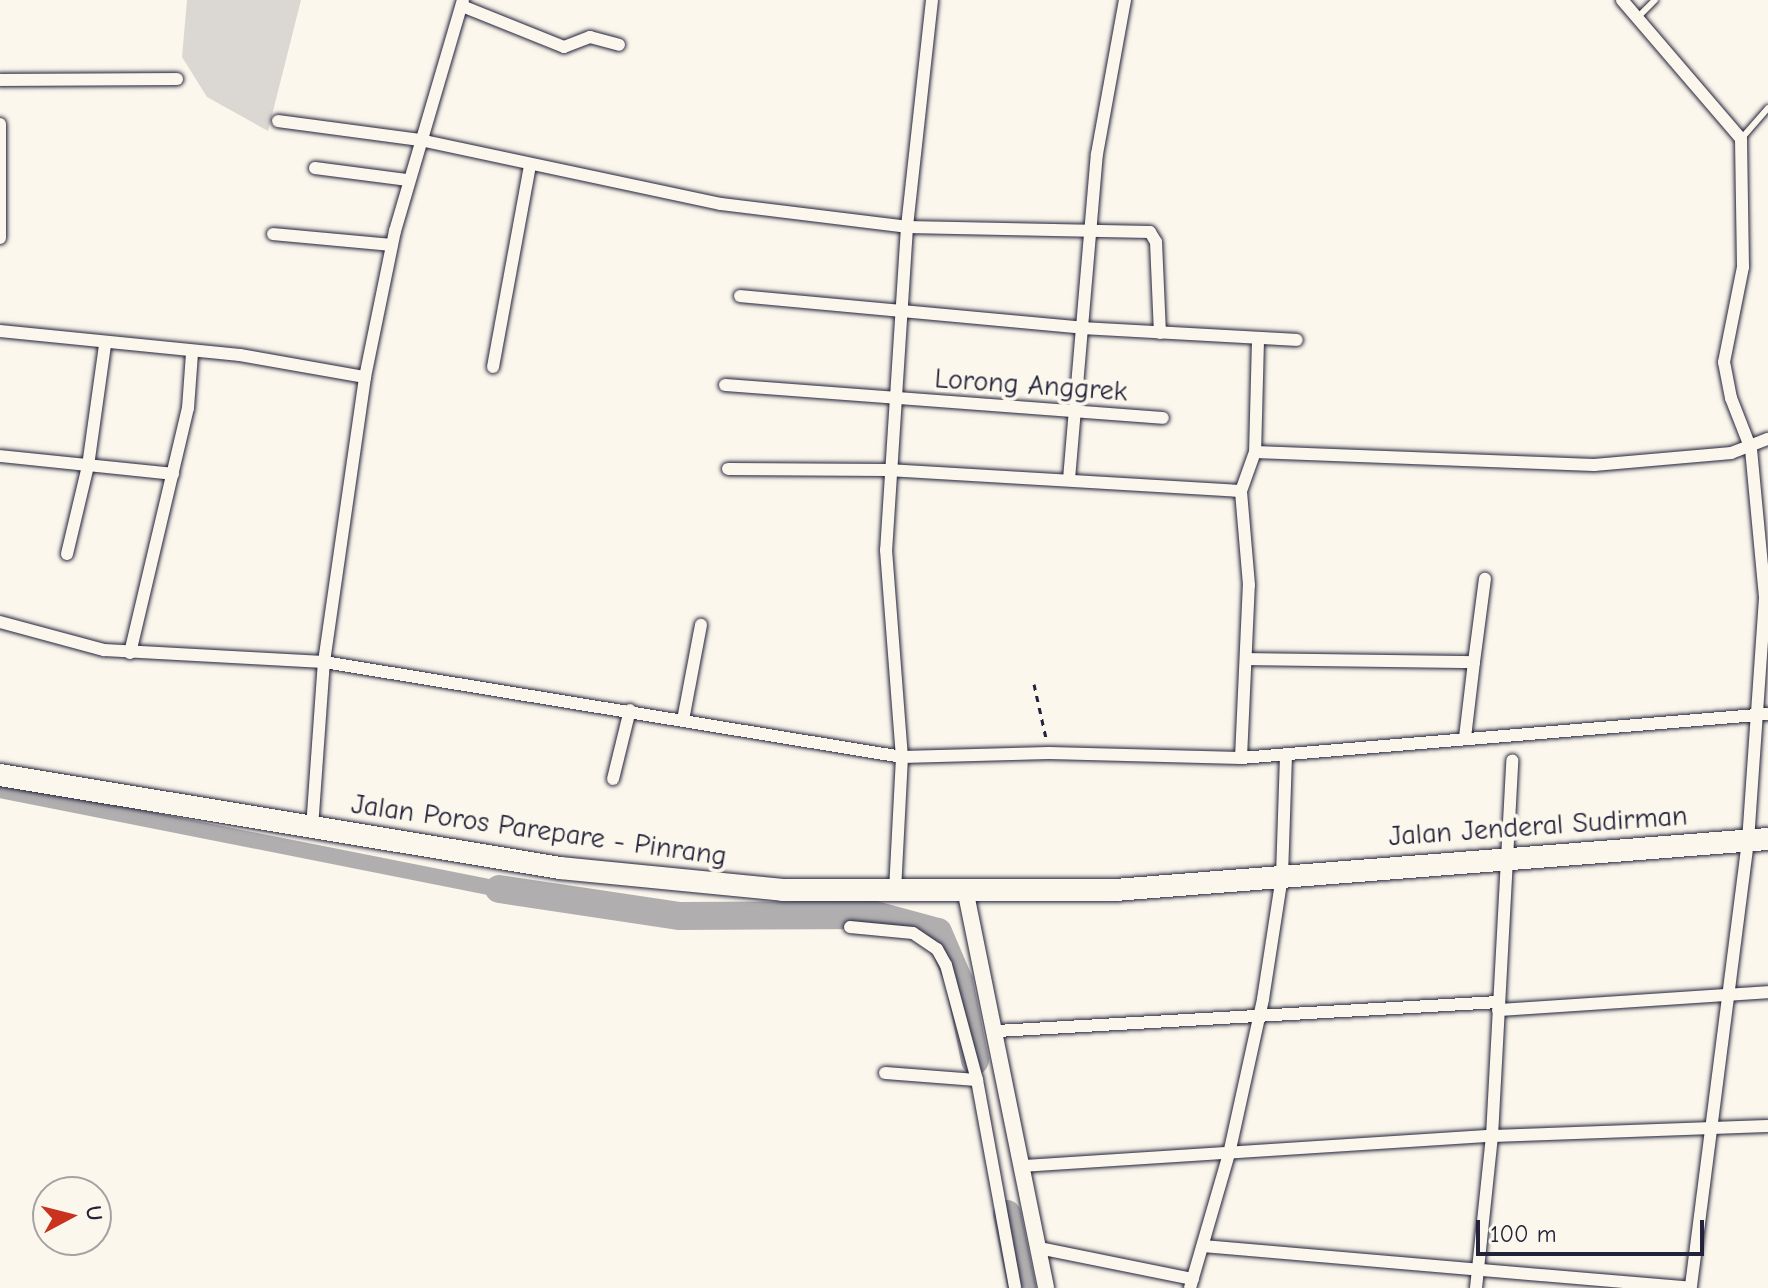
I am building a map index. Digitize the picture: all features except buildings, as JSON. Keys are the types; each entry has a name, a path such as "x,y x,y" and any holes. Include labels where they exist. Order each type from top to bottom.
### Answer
{"highway":[{"name":"Jalan Poros Parepare - Pinrang","path":"0,775 645,880 966,894 1115,890 1313,874"},
{"name":"Jalan Jenderal Sudirman","path":"1313,874 1758,840"}],"street":[{"path":"895,892 902,757 886,599 888,470 907,227 932,0"},
{"path":"1069,479 1097,154 1125,0"},
{"path":"1203,1246 1689,1288 1713,1129 1728,994 1758,840 1754,715 1767,598 1764,505 1751,449 1731,398 1724,362 1743,267 1741,139 1622,0"},
{"path":"312,828 324,662 365,377 391,245 462,3 564,47 590,37 619,45"},
{"path":"0,80 177,79"},
{"path":"278,121 420,140 721,204 907,227 1153,234 1160,333"},
{"path":"0,124 0,238"},
{"path":"493,367 530,165"},
{"path":"315,168 408,180"},
{"path":"273,234 391,245"},
{"path":"740,296 1083,328 1297,340"},
{"path":"0,331 192,354 240,355 365,377"},
{"path":"1241,758 1248,659 1248,538 1241,491 1255,452 1258,340"},
{"path":"67,554 88,466 105,345"},
{"path":"130,653 188,408 192,354"},
{"name":"Lorong Anggrek","path":"725,385 1163,418"},
{"path":"1255,452 1594,465 1751,449 1768,439"},
{"path":"0,456 173,474"},
{"path":"728,469 888,470 1241,491"},
{"path":"1465,737 1485,579"},
{"path":"0,622 78,645 130,653 324,662 902,757 1049,753 1286,757 1465,737 1768,714"},
{"path":"683,720 701,625"},
{"path":"1248,659 1474,662"},
{"path":"613,779 630,710"},
{"path":"1039,1248 1192,1283 1229,1154 1259,1013 1282,876 1286,757"},
{"path":"1476,1288 1492,1136 1512,761"},
{"path":"966,894 997,1031 1046,1288"},
{"path":"850,927 913,933 937,949 977,1080 1015,1288"},
{"path":"997,1031 1259,1013 1498,1006 1768,992"},
{"path":"885,1073 977,1080"},
{"path":"1023,1166 1492,1136 1768,1126"}],"lane":[{"path":"1638,17 1655,0"},
{"path":"1741,139 1768,108"}],"path":[{"path":"1034,684 1049,753"}],"shaded area":[{"path":"187,0 301,0 268,131 207,97 182,57"}],"waterway":[{"path":"0,790 499,889"},
{"path":"499,889 680,916 875,915 938,932 959,981 975,1060"},
{"path":"1007,1214 1022,1288"}]}
